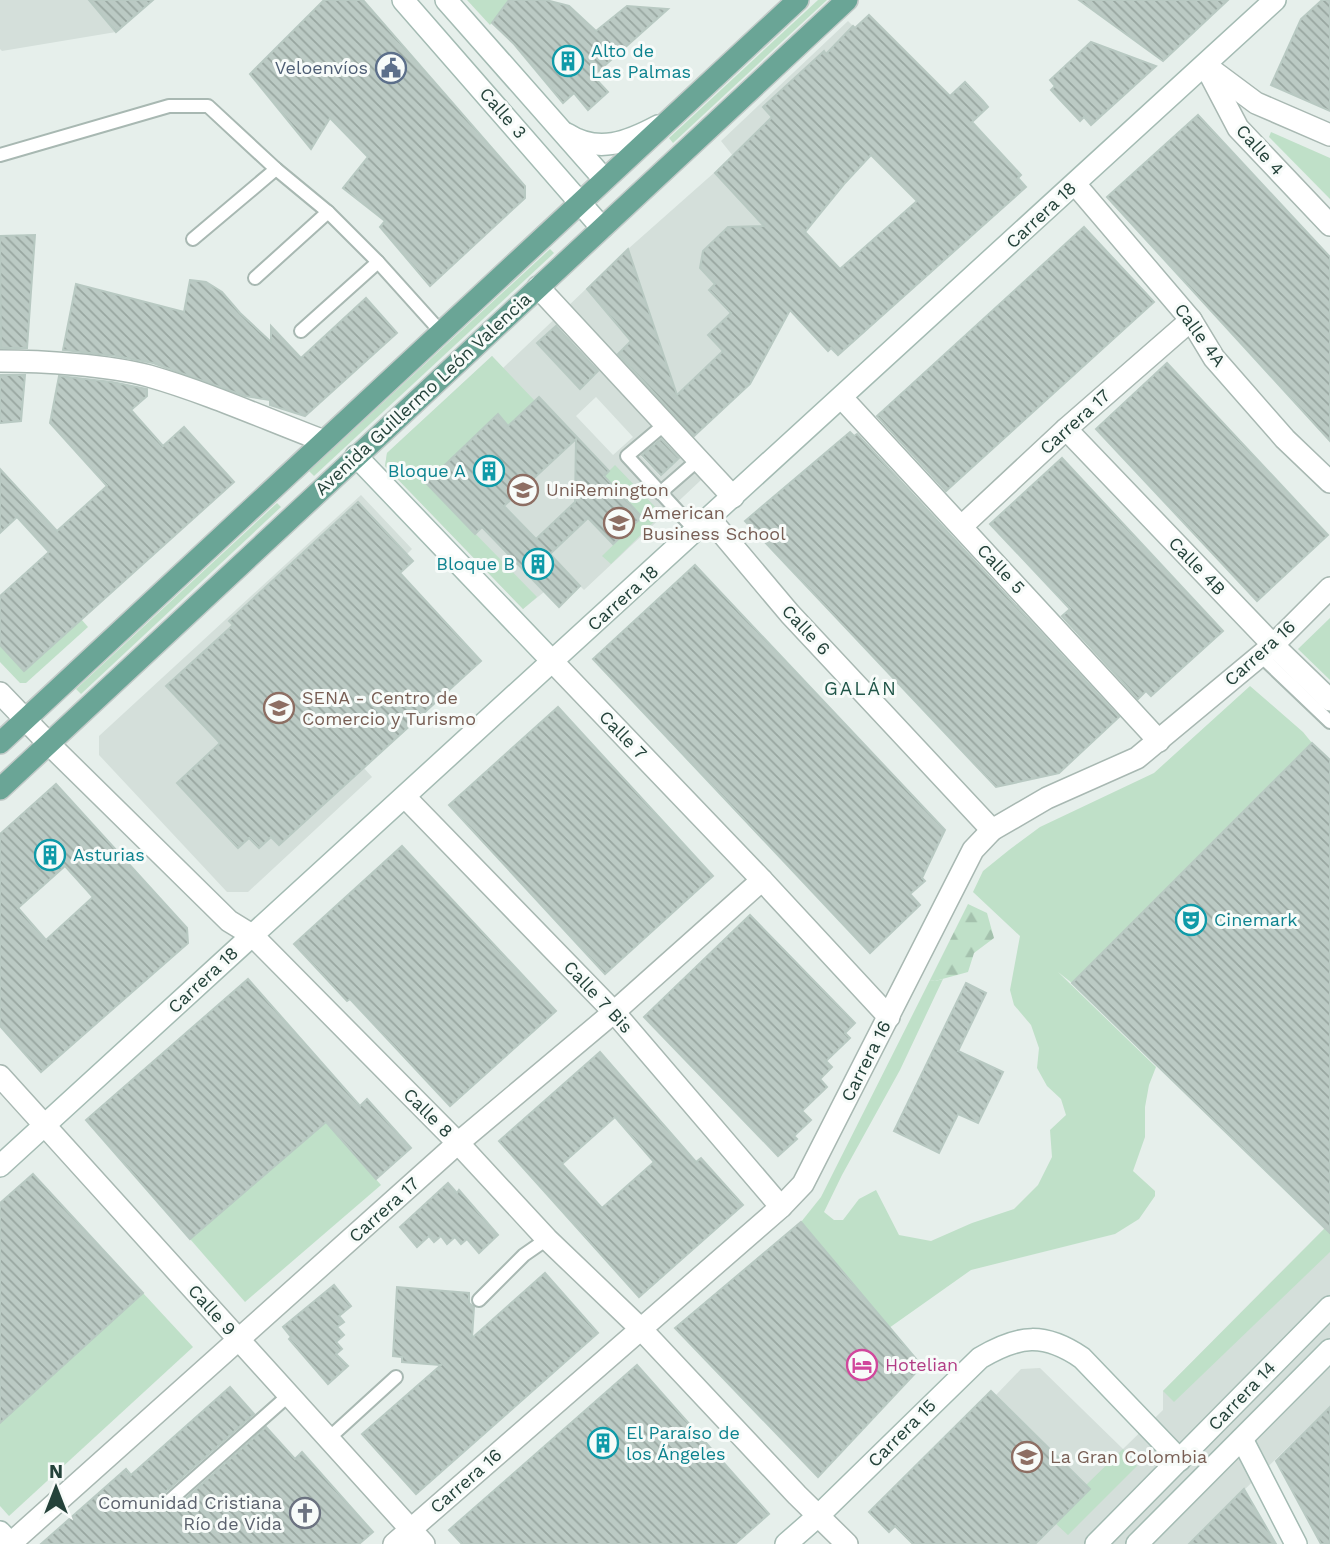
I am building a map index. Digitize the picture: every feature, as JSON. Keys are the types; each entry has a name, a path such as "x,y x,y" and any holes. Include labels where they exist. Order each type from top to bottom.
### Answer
{"main road":[{"name":"Avenida Guillermo León Valencia","path":"0,743 798,0"},
{"name":"Avenida Guillermo León Valencia","path":"0,789 847,0"}],"street":[{"name":"Calle 3","path":"403,0 602,228"},
{"name":"Calle 3","path":"446,0 604,179"},
{"name":"Carrera 18","path":"0,1166 1275,0"},
{"path":"1205,65 1256,103 1330,135"},
{"name":"Calle 4","path":"1205,65 1238,128 1330,225"},
{"path":"1249,139 1244,126 1246,116 1253,112 1282,114"},
{"path":"559,128 578,141 606,146 639,136 666,122"},
{"name":"Calle 4A","path":"1075,184 1191,320 1214,358 1285,439 1330,482"},
{"path":"538,287 733,497"},
{"name":"Carrera 17","path":"962,526 1066,429 1191,320"},
{"path":"0,361 97,368 146,376 324,441"},
{"name":"Calle 5","path":"842,398 1159,741"},
{"name":"Calle 4B","path":"1066,429 1267,651 1330,700"},
{"name":"Calle 7","path":"356,456 762,880 888,1017"},
{"name":"Calle 6","path":"703,525 992,830"},
{"name":"Carrera 16","path":"394,1544 417,1537 640,1329 781,1207 803,1184 972,850 992,830 1047,798 1137,758 1267,651 1330,588"},
{"name":"Calle 8","path":"0,693 229,920 252,935 458,1143 547,1239 640,1329 847,1544"},
{"name":"Calle 7 Bis","path":"405,797 614,1012 781,1207"},
{"name":"Carrera 17","path":"11,1544 458,1143 614,1012 762,880"},
{"name":"Calle 9","path":"0,1076 417,1537"},
{"name":"Carrera 14","path":"1096,1544 1330,1307"},
{"name":"Carrera 15","path":"786,1544 981,1358 995,1349 1028,1340 1046,1340 1065,1347 1082,1358 1180,1460"},
{"name":"Carrera 14","path":"1137,1544 1330,1350"},
{"path":"1242,1439 1296,1544"},
{"path":"0,1532 11,1544"}],"lane":[{"path":"0,155 169,106 208,106 275,169 328,212 378,262 441,332"},
{"path":"193,239 275,169"},
{"path":"255,278 328,212"},
{"path":"301,331 378,262"},
{"path":"665,424 627,456 660,493 703,525"},
{"path":"660,493 698,460"},
{"path":"1267,651 1330,722"},
{"path":"478,1300 524,1255 547,1239"},
{"path":"328,1438 396,1377"},
{"path":"168,1502 289,1395"}],"shaded area":[{"path":"0,0 153,0 116,32 2,51"},
{"path":"848,21 920,93 901,111 870,156 803,230 823,251 752,381 691,438 717,465 584,590 580,586 559,607 544,592 523,609 385,466 387,453 492,356 503,368 628,249 733,156 721,141","holes":["558,325 600,370 580,388 538,343","596,397 633,437 613,455 576,416","661,437 681,457 660,476 641,456"]},
{"name":"SENA - Centro de Comercio y Turismo","path":"361,495 412,549 407,554 413,561 400,573 481,661 363,767 372,777 248,892 227,892 99,755 99,736"},
{"path":"1330,1223 1330,1406 1189,1544 913,1544 896,1527 889,1532 869,1512 991,1391 996,1395 1021,1369 1040,1368 1123,1449 1163,1410 1163,1391"}],"green space":[{"path":"467,0 509,0 490,25"},
{"path":"818,0 827,0 673,143 669,138"},
{"path":"1271,132 1330,158 1330,199 1269,137"},
{"path":"550,249 554,253 314,476 309,471"},
{"path":"492,356 535,401 508,426 497,415 426,483 537,597 523,609 385,466 387,453"},
{"path":"615,465 662,514 611,564 602,556 642,517 604,476"},
{"path":"277,503 281,507 81,694 76,689"},
{"path":"1330,618 1330,680 1298,649"},
{"path":"81,619 88,627 26,683 20,683 0,662 0,645"},
{"path":"1250,686 1312,743 1072,983 1058,972 1156,1067 1145,1107 1145,1137 1133,1171 1155,1191 1155,1196 1139,1219 1115,1234 971,1270 889,1328 801,1222 821,1197 930,980 943,979 900,1070 824,1212 834,1220 843,1220 859,1199 876,1190 899,1235 931,1241 1014,1209 1038,1185 1052,1157 1050,1130 1066,1115 1061,1099 1047,1086 1037,1068 1039,1048 1031,1025 1014,1005 1010,990 1020,936 973,892 983,871 1040,827 1154,773"},
{"path":"968,904 987,913 994,938 974,953 968,972 930,980"},
{"path":"326,1122 381,1185 245,1302 190,1239"},
{"path":"1325,1228 1330,1233 1330,1252 1174,1402 1163,1391"},
{"path":"143,1293 193,1347 9,1516 0,1506 0,1423"},
{"path":"1123,1449 1137,1466 1068,1535 1055,1523 1090,1489 1086,1485"}],"building":[{"path":"89,0 153,0 116,32"},
{"path":"324,0 363,0 525,186 525,198 430,286 380,227 385,221 343,188 368,157 330,118 311,149 250,74"},
{"name":"Alto de Las Palmas","path":"509,0 546,0 569,6 596,31 627,6 668,9 593,76 608,92 588,110 574,93 563,103 514,44 492,23"},
{"path":"1079,0 1228,0 1163,61"},
{"path":"1322,0 1330,0 1330,111 1271,85 1301,19"},
{"path":"869,15 950,96 965,82 988,107 972,122 1021,175 1018,178 1026,187 838,355 831,348 828,351 790,310 750,384 694,436 618,354 631,341 587,289 628,249 677,395 723,351 708,335 731,313 709,290 715,284 700,268 703,251 728,227 764,226 715,173 772,117 763,107 824,51 826,54 853,26 855,28","holes":["871,155 917,201 840,269 805,232"]},
{"path":"1091,42 1156,66 1091,125 1084,117 1080,121 1051,90 1055,86 1050,80"},
{"path":"1198,115 1330,257 1330,441 1107,197"},
{"path":"1084,227 1154,302 946,491 877,416"},
{"path":"35,235 27,348 1,348 0,236"},
{"path":"190,280 206,282 222,292 271,342 271,326 301,358 366,298 397,333 305,416 270,405 270,400 245,396 153,363 63,350 76,284 184,312"},
{"path":"556,326 598,371 580,389 537,343"},
{"path":"1167,363 1328,535 1257,601 1096,429"},
{"path":"0,375 25,375 21,421 0,423"},
{"path":"59,376 147,389 147,396 131,410 163,446 184,427 234,482 24,671 0,645 0,596 49,552 17,517 0,533 0,469 57,531 107,486 50,423"},
{"path":"539,397 609,471 604,476 642,517 613,544 588,518 550,554 580,586 559,607 482,527 475,534 426,483 498,414 508,426","holes":["576,439 575,502 536,539 504,506"]},
{"path":"850,432 854,436 857,434 1119,717 1059,773 996,787 745,521"},
{"path":"661,439 679,458 661,475 642,455"},
{"path":"1062,458 1223,631 1151,696 1146,691 1138,699 1062,616 1070,609 990,524"},
{"name":"SENA - Centro de Comercio y Turismo","path":"358,502 413,561 400,573 481,661 279,845 271,837 259,848 249,838 238,848 177,783 220,743 166,686 233,625 229,621"},
{"path":"695,565 945,830 922,878 925,881 910,894 920,905 870,953 593,659"},
{"path":"558,707 713,876 605,974 449,805"},
{"path":"1312,743 1330,760 1330,1233 1072,983"},
{"path":"56,784 187,928 188,943 41,1072 0,1026 0,834","holes":["65,866 93,897 46,940 18,908"]},
{"path":"402,846 556,1011 450,1106 350,999 347,1001 294,944"},
{"path":"750,915 855,1023 845,1033 850,1038 826,1061 832,1067 820,1079 827,1087 802,1111 811,1120 794,1136 797,1139 778,1156 644,1017"},
{"path":"248,979 360,1106 367,1099 411,1148 376,1179 326,1122 190,1239 86,1120"},
{"path":"966,983 986,993 958,1051 1003,1072 978,1123 958,1114 939,1153 894,1131"},
{"path":"600,1052 696,1162 701,1158 743,1205 639,1297 499,1141","holes":["615,1117 654,1162 602,1208 562,1164"]},
{"path":"33,1174 143,1293 0,1423 0,1203"},
{"path":"448,1183 457,1193 459,1190 498,1235 479,1253 467,1239 461,1244 455,1237 447,1244 441,1236 434,1242 429,1236 417,1247 400,1227"},
{"path":"801,1222 922,1366 818,1477 675,1328"},
{"path":"545,1273 598,1333 416,1494 362,1434 441,1365 402,1362 402,1357 393,1356 397,1287 469,1293 469,1303 474,1307 472,1338"},
{"path":"334,1285 351,1306 339,1316 344,1322 337,1327 344,1335 336,1342 342,1349 336,1354 348,1366 328,1384 289,1339 291,1337 283,1327"},
{"path":"637,1365 769,1514 735,1544 462,1544 449,1530"},
{"path":"230,1387 254,1414 162,1495 159,1503 162,1508 169,1511 174,1509 266,1427 295,1459 302,1452 373,1532 359,1544 41,1544 126,1469 131,1475"},
{"name":"La Gran Colombia","path":"991,1391 1090,1489 1035,1544 913,1544 895,1526 889,1532 869,1512"},
{"path":"1330,1407 1330,1544 1321,1544 1276,1461"},
{"path":"1244,1489 1276,1544 1189,1544"}],"place":[{"name":"Alto de Las Palmas","path":"568,61"},
{"name":"Veloenvíos","path":"391,68"},
{"name":"Bloque A","path":"489,471"},
{"name":"UniRemington","path":"523,490"},
{"name":"American Business School","path":"619,523"},
{"name":"Bloque B","path":"538,564"},
{"name":"SENA - Centro de Comercio y Turismo","path":"279,708"},
{"name":"Asturias","path":"50,855"},
{"name":"Cinemark","path":"1191,920"},
{"name":"Hotelian","path":"862,1365"},
{"name":"El Paraíso de los Ángeles","path":"603,1443"},
{"name":"La Gran Colombia","path":"1027,1457"},
{"name":"Comunidad Cristiana Río de Vida","path":"305,1513"}],"district":[{"name":"GALÁN","path":"861,688"}]}
